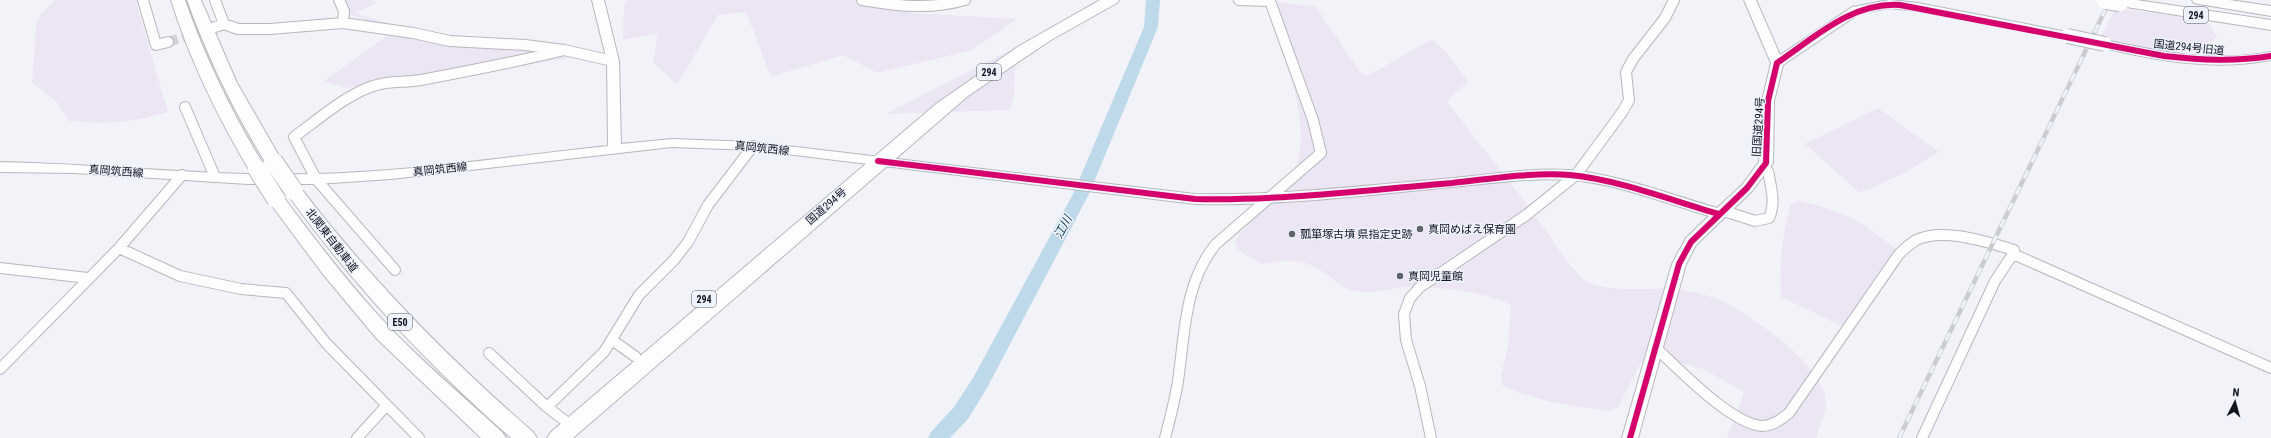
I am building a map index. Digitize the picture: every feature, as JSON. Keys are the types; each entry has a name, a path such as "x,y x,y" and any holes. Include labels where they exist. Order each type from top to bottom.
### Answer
{"highway":[{"name":"北関東自動車道","path":"178,0 195,50 216,98 276,199 328,268 384,334 413,364 495,438"},
{"name":"北関東自動車道","path":"194,0 210,44 232,91 274,161 322,231 400,322 480,398 531,437"},
{"name":"国道294号","path":"558,438 871,161 932,104 984,67 1040,31 1097,0"},
{"name":"国道294号","path":"531,437 564,420 636,357 871,161 998,66 1058,27 1112,0"},
{"name":"294","path":"2200,0 2271,11"},
{"name":"294","path":"2113,1 2271,26"}],"street":[{"path":"143,0 156,45 168,42"},
{"path":"214,0 224,24"},
{"path":"339,0 344,11 343,23"},
{"path":"598,0 613,61 615,149"},
{"path":"862,0 909,6 948,6 965,0"},
{"path":"1165,438 1178,382 1196,276 1210,250 1321,154 1313,120 1270,1 1239,0"},
{"path":"1431,438 1406,340 1404,314 1410,298 1420,287 1525,216 1576,176 1623,111 1629,100 1626,72 1633,60 1665,18 1674,0"},
{"path":"1750,0 1777,63"},
{"name":"国道294号旧道","path":"1777,63 1856,10 1871,6 1890,4 1918,7 2105,44 2208,61 2240,62 2271,56"},
{"path":"210,29 224,24 238,29 270,29 343,23 413,33 450,42 525,45 564,50 613,61"},
{"path":"395,270 316,179 294,137 353,95 391,81 419,80 477,68 512,63 564,50"},
{"name":"旧国道294号","path":"1630,438 1679,264 1691,242 1747,188 1766,163 1768,100 1777,63"},
{"path":"185,107 216,178"},
{"name":"真岡筑西線","path":"0,167 74,168 216,178 316,179 391,174 672,143 753,146 1195,199 1269,198 1514,177 1576,176 1599,179 1722,213"},
{"path":"547,407 604,352 639,296 674,260 688,242 708,205 753,146"},
{"path":"1722,213 1755,221 1769,218 1772,213 1772,197 1768,171 1762,168"},
{"path":"0,369 118,248 182,175"},
{"path":"1656,348 1734,416 1757,426 1778,423 1788,413 1899,254 1908,246 1918,239 1945,236 1970,239 2014,250"},
{"path":"118,248 180,276 241,289 286,294 326,343 419,438"},
{"path":"1922,438 1995,282 2013,254 2271,368"},
{"path":"0,268 88,278"},
{"path":"612,340 636,357"},
{"path":"489,353 547,407 564,420"},
{"path":"357,438 386,406"}],"shaded area":[{"path":"55,0 139,0 136,2 168,112 155,116 119,122 69,121 55,100 32,83 36,27 40,15"},
{"path":"344,0 371,0 377,3 356,13 425,36 588,56 347,88 324,81 394,31 350,15"},
{"path":"627,0 892,0 904,11 911,13 1017,19 972,50 881,72 875,72 843,55 771,77 746,12 718,15 677,85 653,62 658,33 623,40 624,5"},
{"path":"1279,2 1316,7 1360,72 1366,75 1378,70 1432,39 1446,52 1468,82 1448,100 1449,104 1532,211 1566,260 1581,277 1588,282 1597,285 1618,289 1675,289 1700,294 1724,302 1752,319 1786,345 1802,359 1815,374 1823,389 1826,403 1816,438 1727,438 1744,392 1703,369 1654,357 1642,361 1618,407 1610,411 1556,403 1529,396 1503,386 1501,376 1508,345 1511,306 1502,301 1475,293 1443,288 1404,287 1370,292 1350,290 1320,270 1304,263 1297,261 1281,261 1261,264 1237,249 1235,241 1282,190 1294,171 1298,159 1301,131 1297,101 1294,86 1278,39 1275,25 1276,4"},
{"path":"2116,8 2206,20 2217,37 2212,42 2151,48 2100,38"},
{"path":"1016,47 1014,94 1010,110 886,114"},
{"path":"1878,108 1939,152 1903,174 1860,193 1805,144"},
{"path":"1797,201 1830,209 1856,221 1905,256 1850,330 1781,297 1780,273 1783,238 1791,204"}],"waterway":[{"name":"江川","path":"938,438 961,413 980,383 1081,194 1151,27 1153,0"}],"tunnel":[{"path":"168,42 209,29"}],"railway":[{"path":"1899,438 2110,0"}],"cycle path":[{"path":"1630,438 1679,264 1691,242 1747,188 1766,163 1768,101 1777,63 1824,30 1850,14 1872,6 1900,5 1918,7 2164,56 2208,61 2240,61 2271,56"},
{"path":"878,161 1195,199 1233,200 1292,197 1514,177 1568,175 1599,179 1719,214"}],"place":[{"name":"真岡めばえ保育園","path":"1420,229"},
{"name":"瓢箪塚古墳 県指定史跡","path":"1292,234"},
{"name":"真岡児童館","path":"1400,276"}]}
